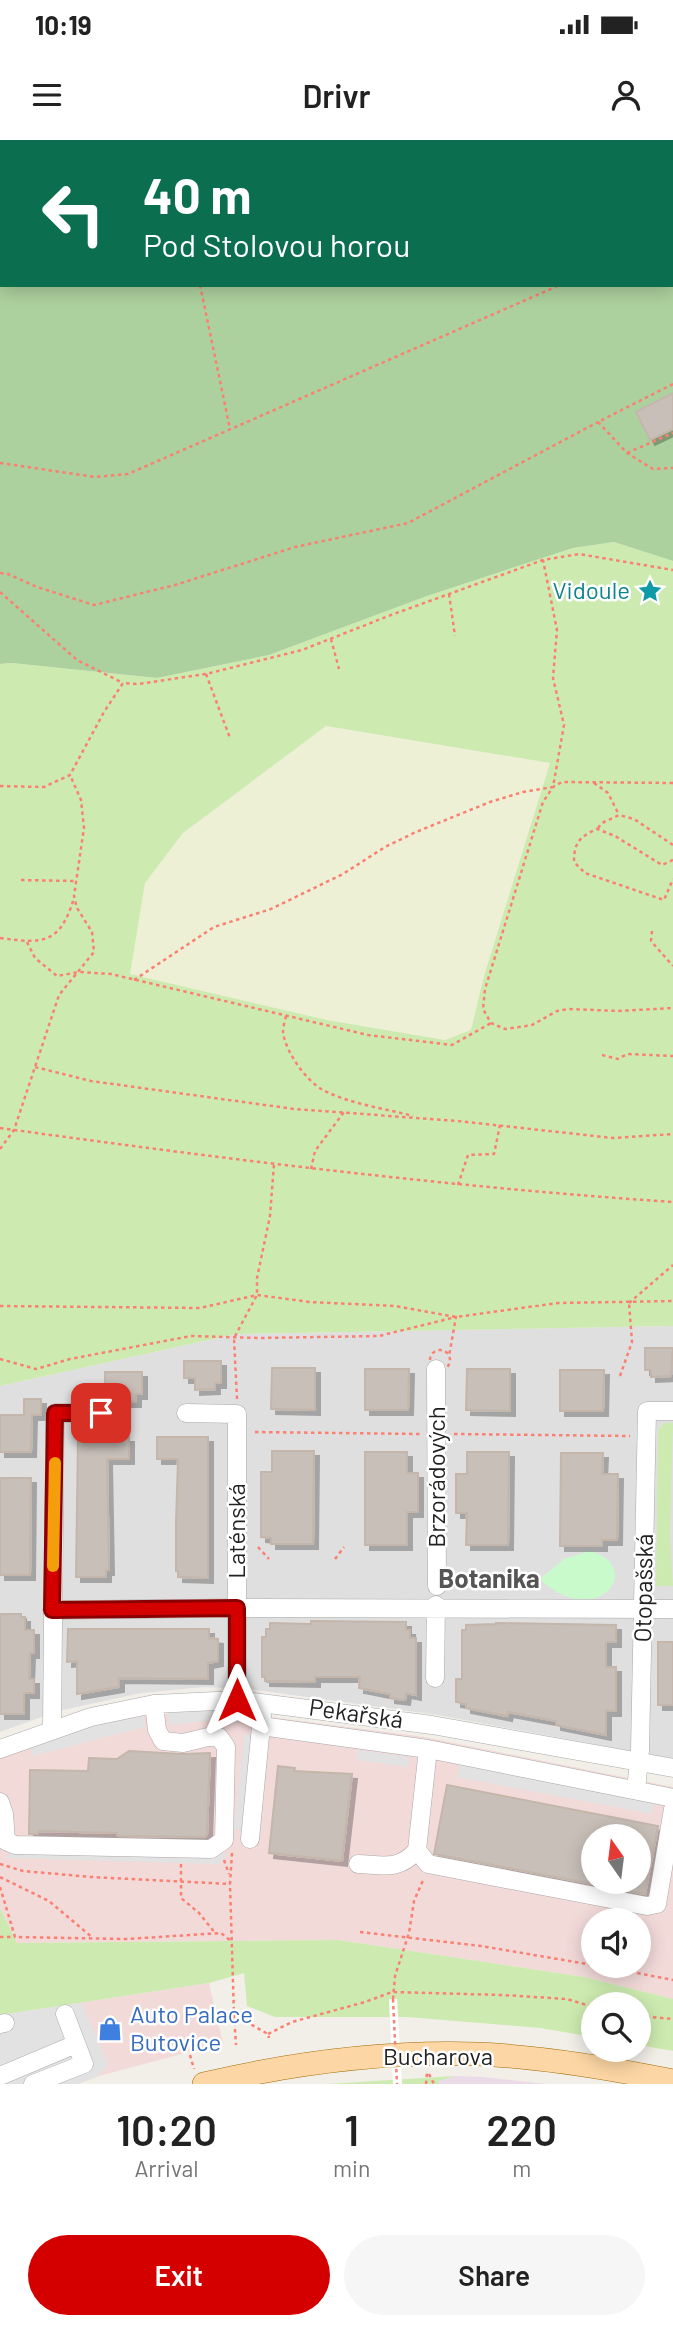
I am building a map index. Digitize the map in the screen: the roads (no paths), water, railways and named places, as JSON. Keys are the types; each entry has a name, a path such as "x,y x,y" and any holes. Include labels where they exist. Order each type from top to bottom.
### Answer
{"main road":[{"name":"Bucharova","path":"199,2079 410,2055 481,2054 609,2076 673,2081"}],"street":[{"name":"Brzorádových","path":"437,1586 443,1363"},
{"name":"Otopašská","path":"636,1790 639,1762 647,1410 673,1411"},
{"path":"52,1729 55,1413 101,1413"},
{"name":"Laténská","path":"186,1413 237,1414 237,1700"},
{"path":"435,1678 436,1608"},
{"path":"52,1610 673,1609"},
{"name":"Pekařská","path":"0,1749 90,1717 154,1704 237,1700 432,1725 673,1768"},
{"path":"250,1839 264,1702"},
{"path":"0,1802 5,1814 6,1841 15,1846 211,1849 224,1840 226,1747 219,1737 183,1743 163,1741 157,1730 154,1704"},
{"name":"Pekařská","path":"261,1726 428,1749 673,1798"},
{"path":"423,1857 428,1749"},
{"path":"358,1864 395,1866 423,1857 647,1906 657,1903 673,1808"},
{"path":"33,2084 85,2064 65,2014"},
{"path":"0,2076 76,2043"}],"place":[{"name":"Vidoule","path":"650,591"},
{"name":"Auto Palace Butovice","path":"110,2029"}],"district":[{"name":"Botanika","path":"489,1579"}]}
